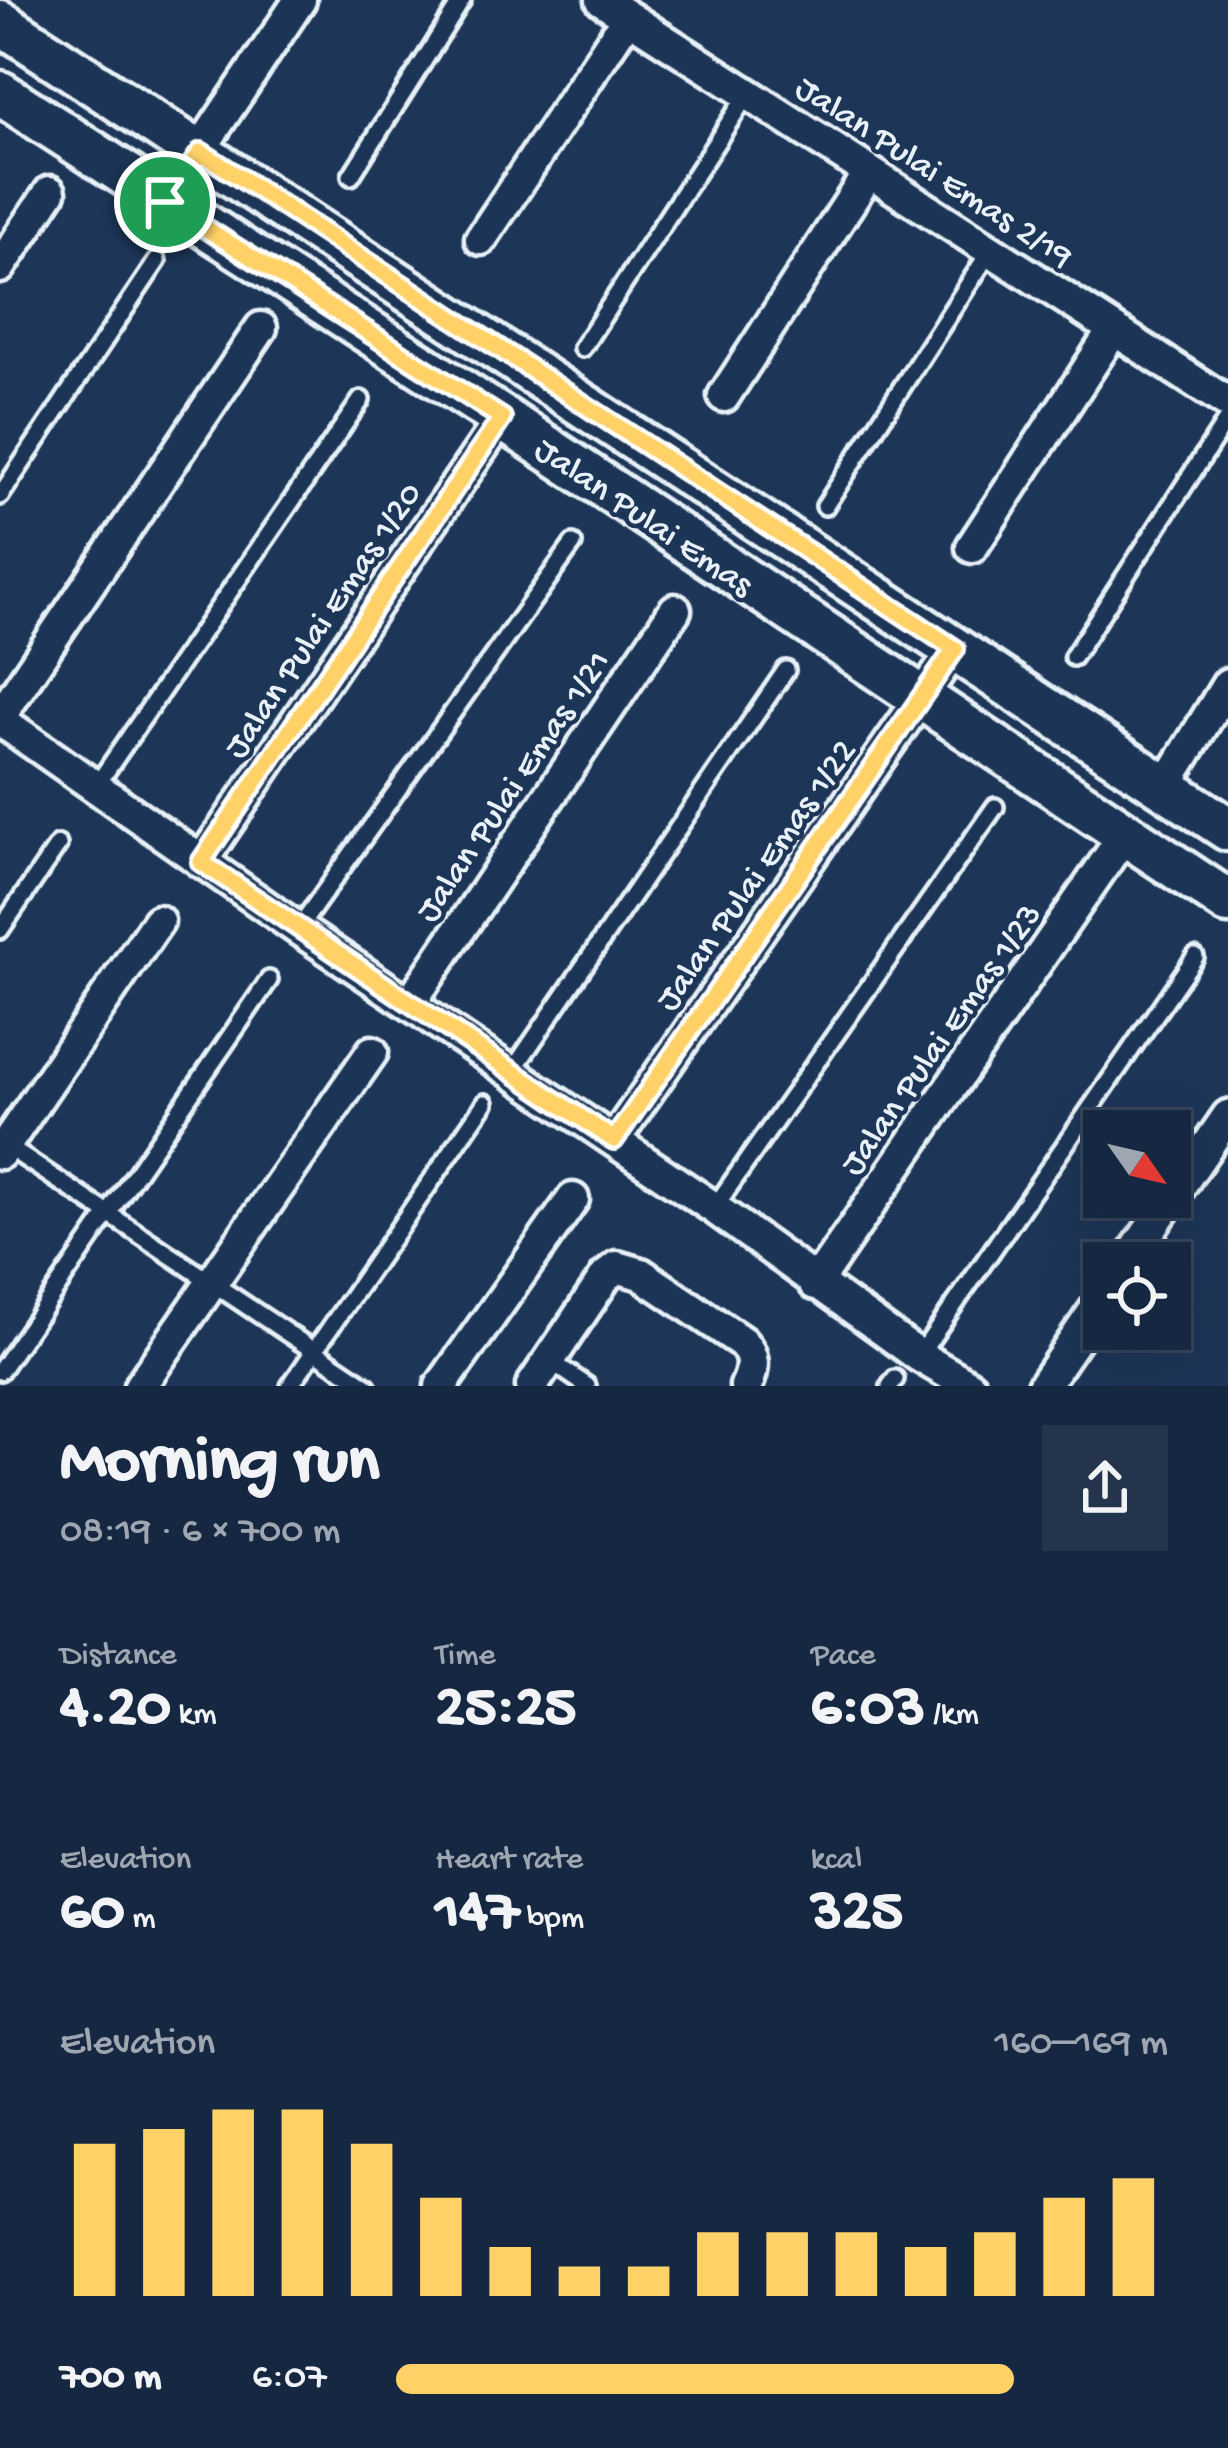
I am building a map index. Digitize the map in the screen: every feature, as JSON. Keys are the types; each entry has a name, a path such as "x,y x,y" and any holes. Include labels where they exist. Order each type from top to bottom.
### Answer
{"street":[{"path":"165,202 300,0"},
{"path":"481,239 615,8"},
{"name":"Jalan Pulai Emas 2/19","path":"615,8 1228,403"},
{"name":"Jalan Pulai Emas","path":"0,22 1228,829"},
{"name":"Jalan Pulai Emas","path":"0,93 502,418 1228,902"},
{"path":"724,396 868,174"},
{"path":"0,267 50,192"},
{"path":"261,328 0,718 201,862 714,1208 919,1357 970,1386"},
{"path":"972,547 1113,331"},
{"name":"Jalan Pulai Emas 1/20","path":"201,862 502,418"},
{"name":"Jalan Pulai Emas 1/21","path":"410,1003 675,610"},
{"name":"Jalan Pulai Emas 1/22","path":"614,1140 955,649"},
{"path":"1165,787 1228,684"},
{"name":"Jalan Pulai Emas 1/23","path":"815,1284 1125,834"},
{"path":"2,1147 158,921"},
{"path":"140,1386 372,1052"},
{"path":"1141,1242 1228,1116"},
{"path":"441,1386 573,1199"},
{"path":"540,1373 606,1276 617,1267 641,1274 742,1342 753,1364 746,1386"},
{"path":"1043,1386 1083,1328"}],"lane":[{"path":"351,176 462,0"},
{"path":"583,348 746,95"},
{"path":"825,506 992,248"},
{"path":"0,496 157,261"},
{"path":"96,786 361,400"},
{"path":"1073,657 1228,418"},
{"path":"298,928 573,544"},
{"path":"511,1073 786,670"},
{"path":"714,1208 994,807"},
{"path":"0,930 58,845"},
{"path":"919,1357 1195,957"},
{"path":"0,1371 269,980"},
{"path":"290,1386 484,1103"},
{"path":"2,1147 367,1386"},
{"path":"540,1373 587,1386"}],"route":[{"path":"201,152 955,649 614,1140 201,862 502,418 165,202 201,152"}]}
